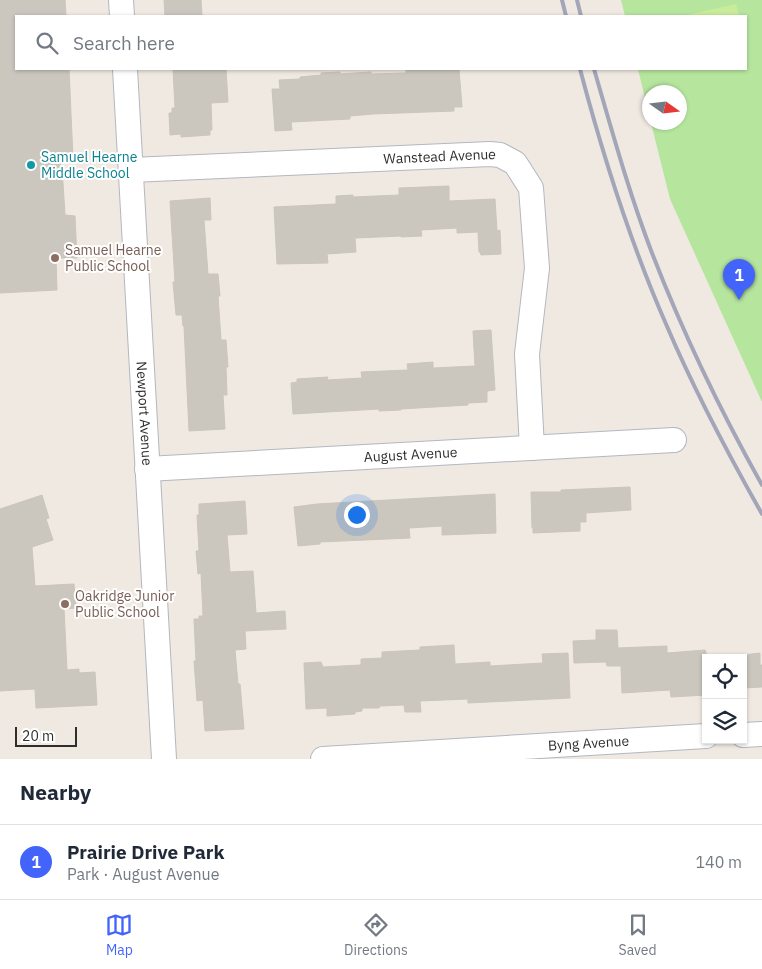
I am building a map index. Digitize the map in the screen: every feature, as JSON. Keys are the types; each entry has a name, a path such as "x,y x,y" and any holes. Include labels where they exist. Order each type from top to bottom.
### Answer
{"street":[{"path":"121,0 122,15"},
{"name":"Newport Avenue","path":"125,70 164,759"},
{"name":"Wanstead Avenue","path":"131,170 490,154 500,155 515,163 531,188 537,268 527,354 532,448"},
{"name":"August Avenue","path":"147,469 674,440"},
{"path":"747,735 762,734"},
{"name":"Byng Avenue","path":"323,759 702,736"}],"green space":[{"path":"621,0 762,0 762,402 670,199 653,130 687,130 687,85 642,86 638,70 747,70 747,15 625,15"},
{"path":"736,4 739,15 687,15"}],"building":[{"name":"Samuel Hearne Middle School","path":"0,0 65,0 66,15 15,15 15,70 69,70 73,158 60,159 65,215 75,216 77,258 56,258 57,290 0,293"},
{"path":"164,0 201,0 202,15 165,15"},
{"path":"173,70 226,70 228,102 211,103 212,130 210,130 210,135 181,137 181,134 170,135 169,113 172,113 172,108 175,108"},
{"path":"406,70 459,70 462,107 454,107 454,111 373,114 350,116 350,119 291,122 292,130 275,131 272,89 280,89 279,80 300,79 300,77 321,75 321,73 406,73"},
{"path":"449,186 449,201 495,199 497,231 500,230 501,254 481,255 479,252 478,232 457,233 457,228 421,230 422,236 355,238 356,252 327,254 328,263 277,264 274,207 336,204 336,196 399,195 399,188"},
{"path":"210,198 211,220 204,220 208,274 218,274 221,340 226,340 228,367 226,367 227,395 223,395 225,429 189,431 184,326 182,315 176,315 173,282 175,282 170,201"},
{"path":"491,330 495,390 487,391 487,402 401,410 379,411 379,409 293,414 291,383 297,382 297,379 328,377 327,380 362,378 361,372 408,370 407,364 433,362 433,368 475,366 473,331"},
{"path":"630,487 631,510 586,513 586,522 580,522 580,531 533,533 531,492 561,492 561,490"},
{"path":"495,494 496,533 442,535 442,526 409,528 410,538 320,542 320,544 298,546 294,507 317,504"},
{"path":"42,495 49,518 46,519 53,540 32,547 35,586 74,584 76,608 64,609 67,670 79,669 79,673 95,672 97,705 36,708 35,689 0,691 0,509"},
{"path":"245,501 247,534 227,535 230,572 253,571 256,613 285,611 286,629 245,631 246,649 235,650 244,729 205,731 203,700 197,701 194,661 196,661 194,619 199,619 199,616 203,616 201,573 198,574 196,551 199,551 197,515 199,515 199,504"},
{"path":"596,630 617,630 618,648 667,646 667,653 705,650 706,654 702,654 702,695 671,697 670,690 622,693 621,666 607,666 606,662 574,663 573,641 596,640"},
{"path":"454,645 455,664 490,662 490,666 543,663 542,654 568,653 570,698 468,703 468,699 420,701 421,712 405,712 404,705 380,706 379,708 362,708 362,711 355,712 355,714 327,716 327,708 306,709 304,663 321,662 323,667 361,665 361,659 382,658 382,652 420,650 420,647"},
{"path":"760,653 762,687 747,688 747,655"}],"railway":[{"path":"562,0 566,15"},
{"path":"577,0 581,15"},
{"path":"580,70 618,198 653,293 699,397 762,514"},
{"path":"594,70 636,208 664,283 703,371 762,485"}],"place":[{"name":"Samuel Hearne Middle School","path":"31,165"},
{"name":"Samuel Hearne Public School","path":"55,258"},
{"name":"Prairie Drive Park","path":"739,300"},
{"name":"Oakridge Junior Public School","path":"65,604"}]}
